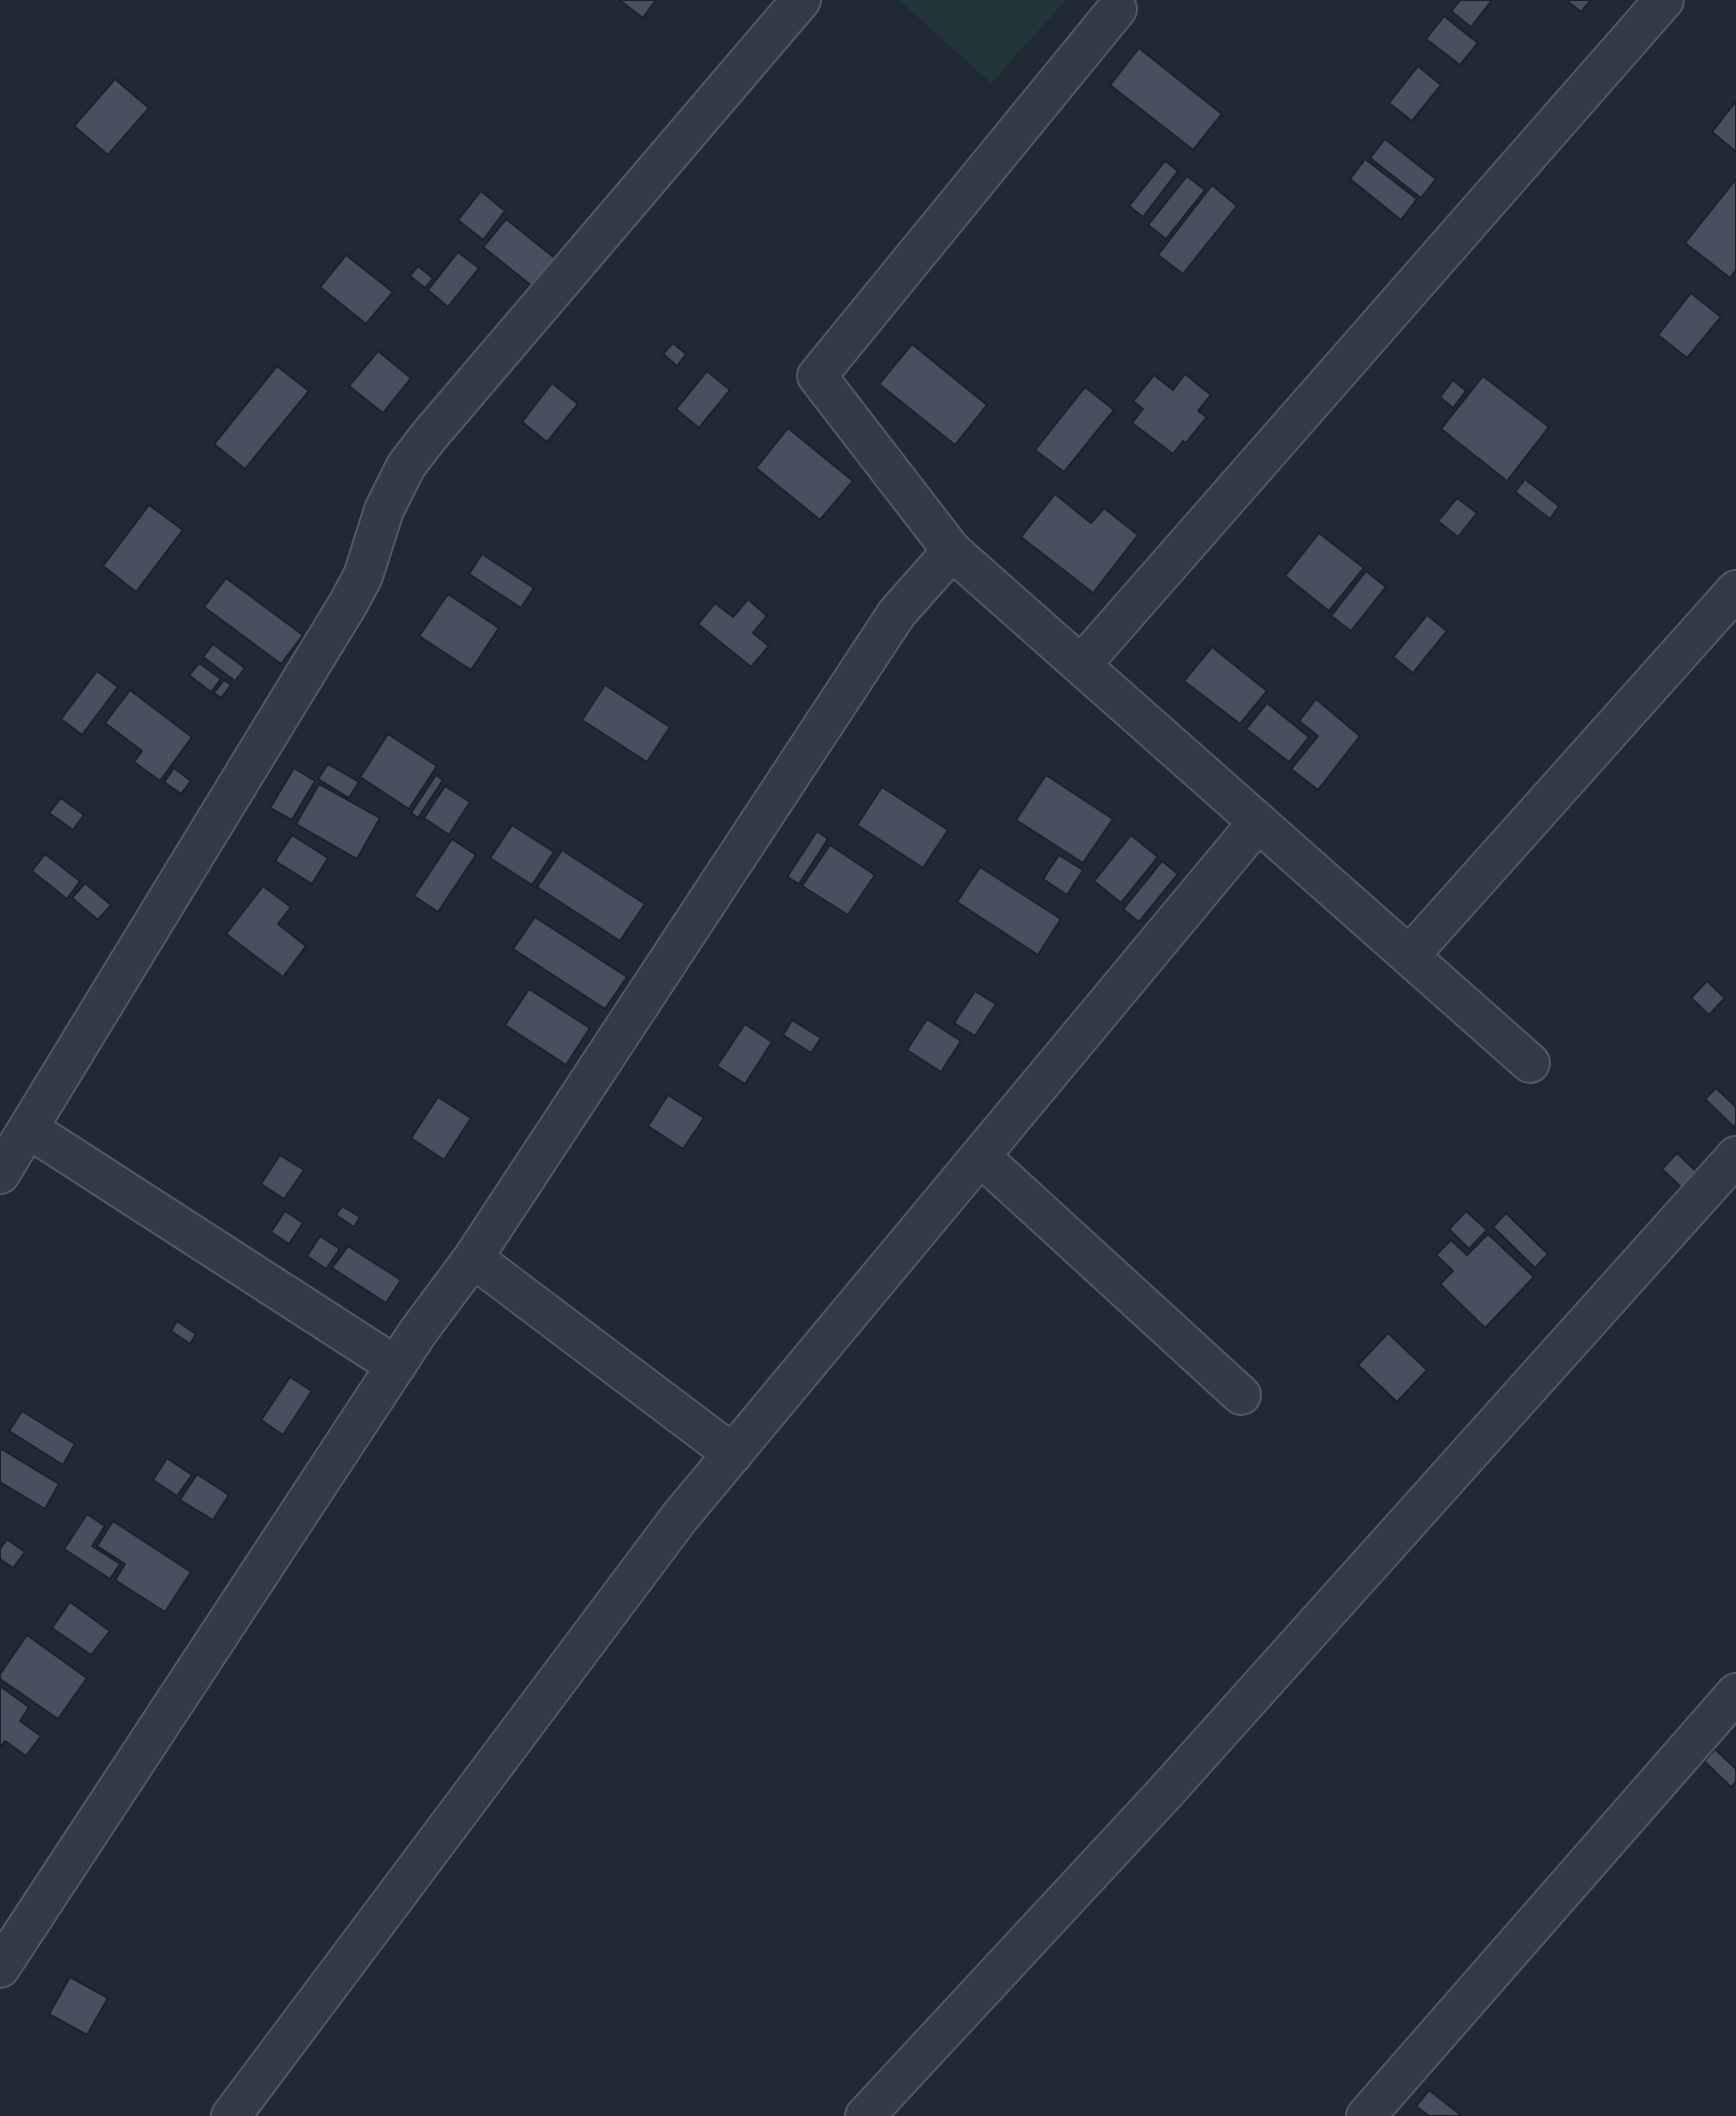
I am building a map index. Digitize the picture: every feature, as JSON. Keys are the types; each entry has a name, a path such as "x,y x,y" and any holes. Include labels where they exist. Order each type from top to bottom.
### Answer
{"street":[{"path":"0,1174 348,604 363,576 384,510 406,466 801,0"},
{"path":"1082,664 1664,0"},
{"path":"1117,9 817,376 952,551 1530,1063"},
{"path":"0,1968 396,1366 473,1258 898,613 952,551"},
{"path":"1409,956 1736,590"},
{"path":"231,2116 679,1518 1258,822"},
{"path":"29,1129 396,1366"},
{"path":"980,1156 1241,1395"},
{"path":"865,2116 1172,1785 1736,1156"},
{"path":"473,1258 733,1454"},
{"path":"1366,2116 1736,1693"}],"shaded area":[{"path":"899,0 1066,0 991,83"}],"building":[{"path":"619,0 656,0 643,18"},
{"path":"1460,0 1492,0 1471,27 1451,11"},
{"path":"1566,0 1591,0 1581,12"},
{"path":"1444,16 1478,43 1460,65 1426,39"},
{"path":"1139,48 1222,114 1193,150 1110,85"},
{"path":"1418,66 1441,85 1412,121 1389,103"},
{"path":"115,79 149,108 108,155 74,126"},
{"path":"1736,101 1736,150 1735,151 1712,132"},
{"path":"1385,139 1436,179 1421,198 1370,158"},
{"path":"1365,159 1417,199 1401,220 1350,179"},
{"path":"1165,161 1178,171 1143,217 1129,206"},
{"path":"1187,176 1205,190 1166,239 1148,225"},
{"path":"1736,179 1736,270 1730,278 1685,243"},
{"path":"1212,185 1237,206 1183,274 1158,255"},
{"path":"481,191 505,211 483,240 458,220"},
{"path":"506,219 556,259 533,287 483,247"},
{"path":"458,252 479,268 448,307 428,290"},
{"path":"346,255 393,292 366,324 320,287"},
{"path":"418,266 433,278 425,288 410,276"},
{"path":"1691,293 1721,317 1687,358 1658,335"},
{"path":"673,343 686,354 677,366 663,354"},
{"path":"912,344 987,405 955,445 879,384"},
{"path":"378,351 411,378 383,413 349,386"},
{"path":"277,366 309,391 245,469 214,444"},
{"path":"707,371 730,390 699,428 676,409"},
{"path":"1185,374 1211,395 1198,411 1207,417 1186,443 1183,441 1173,454 1132,423 1143,409 1133,401 1154,375 1173,390"},
{"path":"1483,376 1549,427 1507,481 1441,429"},
{"path":"1453,380 1466,391 1453,408 1440,397"},
{"path":"552,383 578,404 547,442 522,422"},
{"path":"1085,387 1114,410 1064,472 1035,450"},
{"path":"788,428 853,481 820,520 756,468"},
{"path":"1525,479 1559,506 1550,519 1515,492"},
{"path":"1055,494 1091,523 1104,508 1138,535 1093,593 1021,537"},
{"path":"1457,498 1477,513 1458,537 1438,521"},
{"path":"149,505 183,530 136,592 103,566"},
{"path":"1319,533 1364,568 1329,611 1285,576"},
{"path":"482,554 534,588 521,608 469,574"},
{"path":"1366,571 1386,587 1351,631 1331,616"},
{"path":"226,578 303,635 281,664 204,607"},
{"path":"448,594 499,628 471,670 419,636"},
{"path":"748,599 767,616 753,633 769,646 751,667 698,624 715,603 733,617"},
{"path":"1427,615 1447,631 1413,673 1393,657"},
{"path":"213,644 245,668 235,681 203,657"},
{"path":"1212,647 1267,691 1240,724 1184,681"},
{"path":"199,663 221,679 211,692 189,675"},
{"path":"97,671 118,687 82,735 61,719"},
{"path":"224,680 231,685 221,698 214,693"},
{"path":"605,685 670,727 647,762 582,720"},
{"path":"130,690 192,737 160,781 134,762 142,751 105,723"},
{"path":"1316,699 1360,736 1318,790 1291,769 1318,736 1299,721"},
{"path":"1267,703 1309,737 1289,762 1246,729"},
{"path":"388,734 437,766 409,809 360,777"},
{"path":"328,764 359,782 349,798 318,779"},
{"path":"174,768 191,781 181,794 164,782"},
{"path":"294,768 315,781 292,820 270,808"},
{"path":"436,775 443,780 418,818 411,813"},
{"path":"1046,775 1113,819 1083,863 1016,820"},
{"path":"319,784 380,818 357,859 296,824"},
{"path":"445,786 470,802 449,835 424,818"},
{"path":"882,787 948,830 923,868 857,825"},
{"path":"61,798 84,815 73,830 49,813"},
{"path":"512,825 554,852 532,885 490,858"},
{"path":"817,831 828,839 799,884 787,877"},
{"path":"292,835 328,858 312,884 275,861"},
{"path":"1131,835 1158,857 1121,903 1094,881"},
{"path":"452,839 476,855 438,912 414,896"},
{"path":"830,845 875,875 848,915 802,886"},
{"path":"562,850 645,904 620,941 537,887"},
{"path":"45,854 80,881 67,899 32,871"},
{"path":"1059,855 1083,870 1067,895 1043,879"},
{"path":"1162,861 1178,874 1139,922 1123,909"},
{"path":"980,867 1061,919 1038,955 957,902"},
{"path":"85,883 111,905 98,920 72,898"},
{"path":"263,886 291,907 278,924 306,946 283,977 226,934"},
{"path":"535,917 627,977 605,1009 513,949"},
{"path":"1707,981 1725,998 1709,1015 1691,998"},
{"path":"529,989 590,1028 566,1065 505,1025"},
{"path":"975,991 996,1004 975,1036 954,1023"},
{"path":"927,1019 961,1041 941,1072 907,1050"},
{"path":"792,1020 821,1038 811,1053 783,1035"},
{"path":"745,1024 772,1042 745,1084 717,1066"},
{"path":"1716,1088 1736,1107 1734,1127 1705,1099"},
{"path":"668,1095 704,1118 683,1149 648,1126"},
{"path":"438,1097 471,1118 444,1160 411,1138"},
{"path":"1677,1153 1701,1176 1686,1192 1662,1169"},
{"path":"280,1155 304,1170 284,1199 261,1184"},
{"path":"342,1206 360,1217 354,1227 336,1215"},
{"path":"285,1211 303,1223 289,1244 271,1232"},
{"path":"1466,1211 1487,1230 1469,1249 1449,1229"},
{"path":"1506,1213 1548,1254 1535,1268 1493,1227"},
{"path":"1488,1234 1534,1277 1485,1328 1440,1284 1453,1271 1436,1255 1451,1240 1467,1255"},
{"path":"320,1236 340,1249 326,1269 307,1256"},
{"path":"348,1246 401,1280 386,1303 332,1268"},
{"path":"177,1321 196,1334 190,1344 171,1331"},
{"path":"1388,1333 1427,1370 1397,1402 1358,1365"},
{"path":"290,1377 312,1391 283,1435 261,1420"},
{"path":"22,1411 75,1444 63,1465 9,1431"},
{"path":"0,1448 59,1484 45,1509 0,1482"},
{"path":"167,1458 192,1475 177,1496 153,1480"},
{"path":"197,1474 229,1495 213,1520 180,1500"},
{"path":"87,1514 105,1526 92,1546 120,1564 110,1579 64,1549"},
{"path":"113,1521 191,1572 165,1612 115,1580 125,1564 97,1546"},
{"path":"7,1539 25,1552 13,1568 0,1559 0,1549"},
{"path":"70,1602 110,1631 91,1655 52,1628"},
{"path":"27,1635 87,1678 58,1719 0,1679 0,1674"},
{"path":"0,1686 29,1707 20,1721 41,1736 26,1756 5,1741 0,1748"},
{"path":"1715,1749 1736,1769 1736,1782 1731,1787 1704,1761"},
{"path":"70,1977 108,1998 87,2035 49,2014"},
{"path":"1429,2090 1462,2116 1429,2116 1416,2106"}]}
